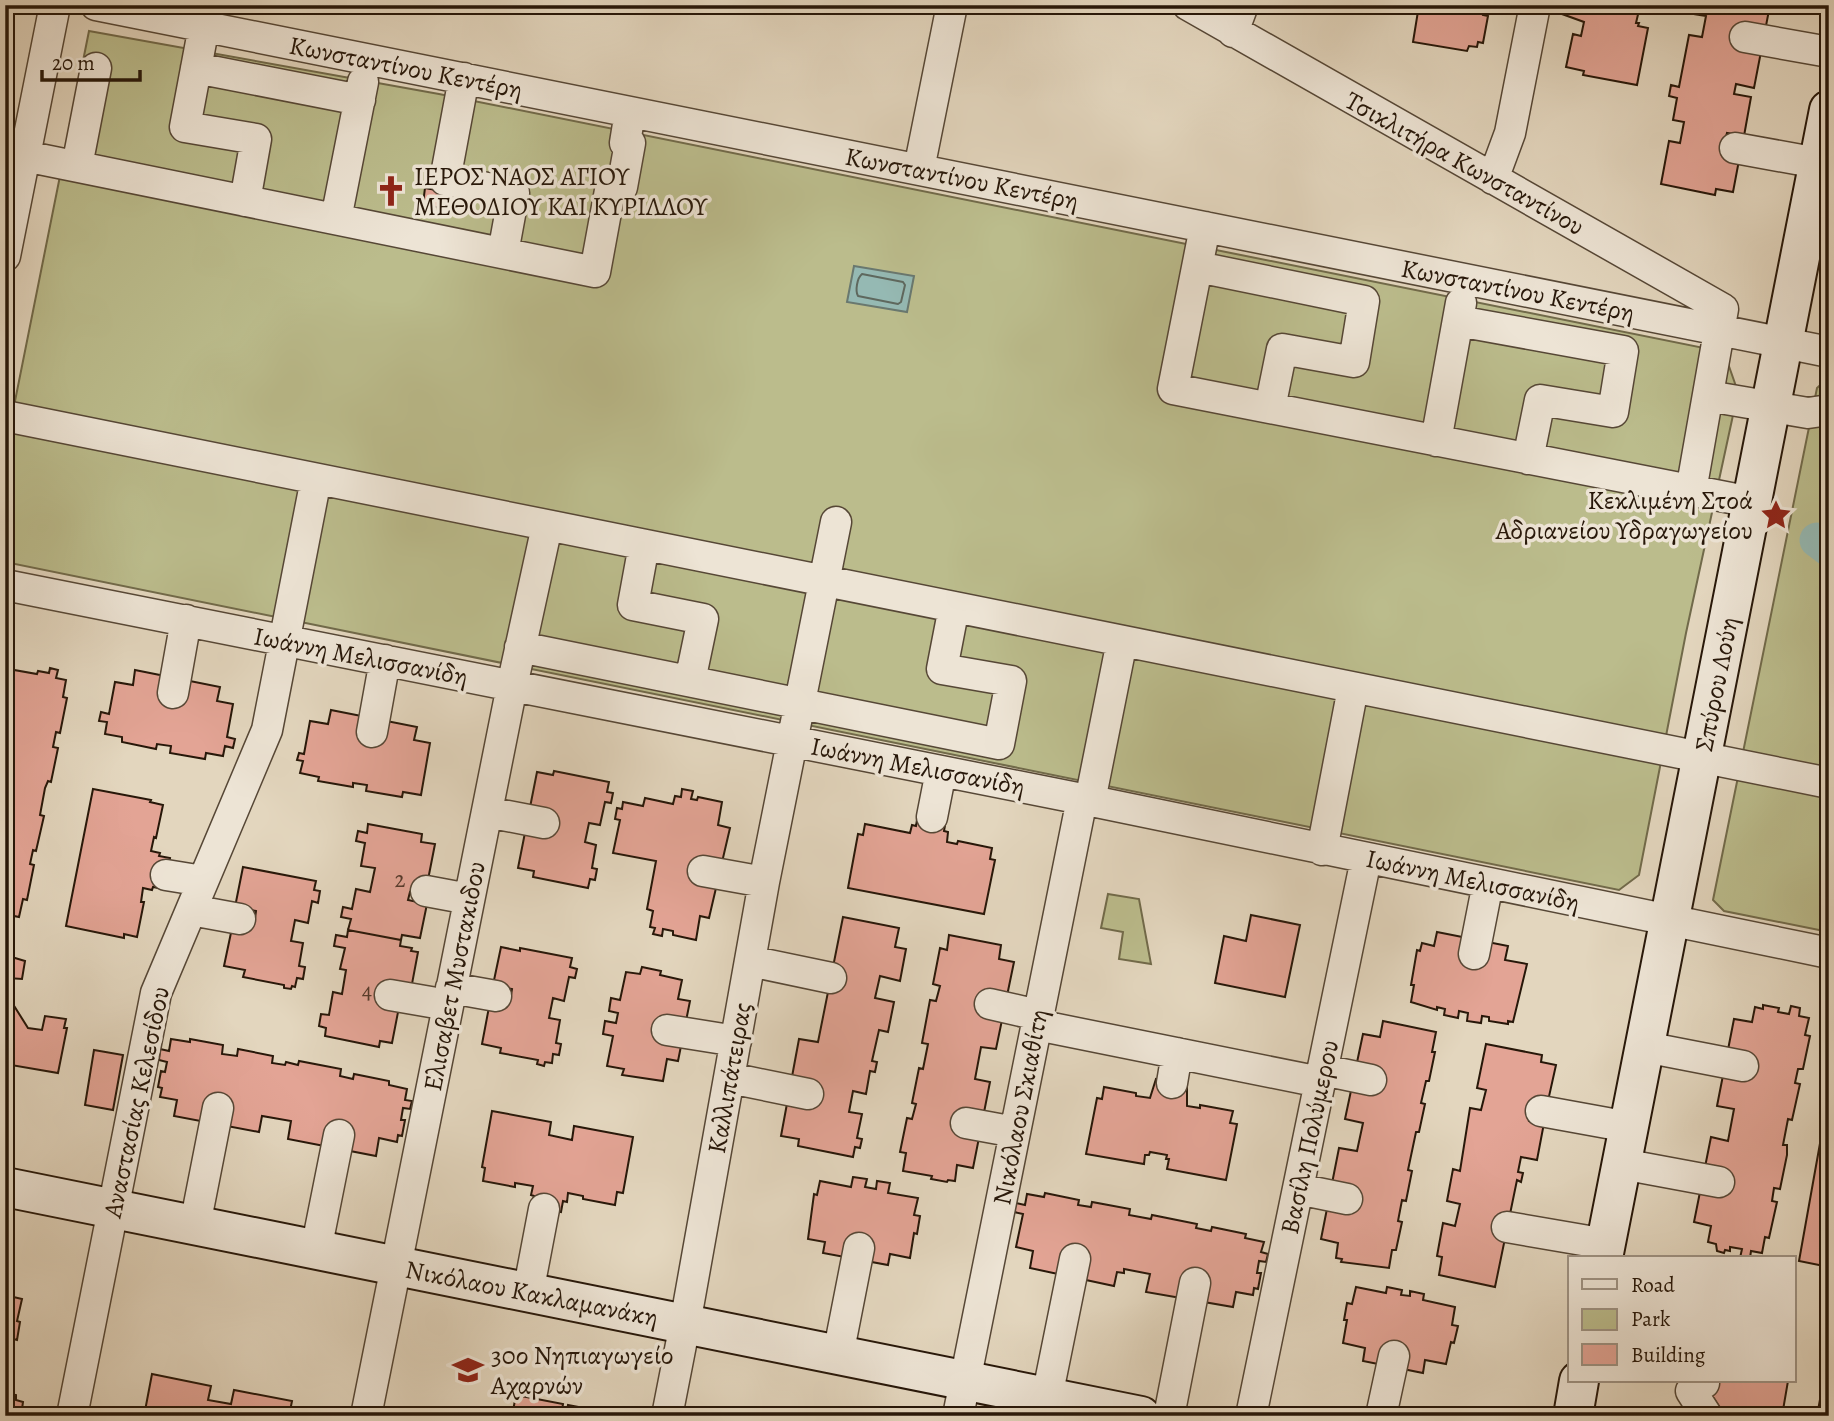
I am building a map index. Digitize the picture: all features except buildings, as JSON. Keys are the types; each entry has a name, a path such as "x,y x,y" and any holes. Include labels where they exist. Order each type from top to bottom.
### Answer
{"street":[{"path":"5,256 15,154 55,5"},
{"name":"Κωνσταντίνου Κεντέρη","path":"96,5 1829,352"},
{"path":"919,169 952,5"},
{"name":"Τσικλιτήρα Κωνσταντίνου","path":"1188,5 1238,18 1493,178 1723,309 1720,331"},
{"path":"1493,178 1510,133 1535,5"},
{"path":"204,26 185,127 256,139 245,201"},
{"path":"1745,37 1829,51"},
{"path":"336,219 368,60"},
{"path":"77,166 96,68"},
{"path":"196,68 360,100"},
{"path":"464,78 445,180 514,193 503,253"},
{"name":"Σπύρου Λούη","path":"1605,1251 1783,342 1817,233 1818,163 1829,110"},
{"path":"15,154 595,272 611,185 622,187 630,143 625,143 630,112"},
{"path":"1735,148 1818,163"},
{"path":"1205,227 1173,389 1751,502"},
{"path":"1198,267 1364,301 1354,362 1282,349 1270,408"},
{"path":"1436,441 1465,280"},
{"path":"1458,321 1623,351 1613,412 1540,400 1528,459"},
{"path":"1691,491 1720,331"},
{"path":"1708,396 1808,413 1829,410"},
{"path":"5,416 1829,783"},
{"name":"Αναστασίας Κελεσίδου","path":"72,1416 156,993 267,730 316,479"},
{"name":"Καλλιπάτειρας","path":"667,1416 764,882 836,522"},
{"name":"Ελισαβετ Μυστακιδου","path":"366,1416 486,812 547,526"},
{"path":"644,545 633,605 703,619 690,681"},
{"name":"Ιωάννη Μελισσανίδη","path":"5,584 1086,800 1829,953"},
{"path":"520,647 999,744 1012,681 942,669 954,607"},
{"path":"173,692 186,620"},
{"name":"Νικόλαου Σκιαθίτη","path":"962,1398 1037,1020 1122,641"},
{"path":"372,732 386,660"},
{"path":"1322,850 1353,688"},
{"path":"932,817 941,771"},
{"path":"486,812 544,823"},
{"name":"Βασίλη Πολύμερου","path":"1251,1416 1366,859"},
{"path":"703,871 764,882"},
{"path":"166,875 203,881"},
{"path":"1474,954 1488,883"},
{"path":"426,891 469,899"},
{"path":"191,910 240,919"},
{"path":"750,961 831,978"},
{"path":"390,995 496,996"},
{"path":"990,1004 1037,1020 1177,1053 1322,1076 1371,1080"},
{"path":"667,1030 736,1041"},
{"path":"1645,1047 1743,1066"},
{"path":"1172,1083 1177,1053"},
{"path":"730,1078 808,1094"},
{"path":"195,1225 218,1108"},
{"path":"1541,1111 1629,1127"},
{"path":"966,1123 1015,1132"},
{"path":"316,1250 340,1135"},
{"path":"1622,1164 1719,1182"},
{"name":"Νικόλαου Κακλαμανάκη","path":"5,1187 838,1355 962,1398 1047,1397 1140,1416"},
{"path":"1298,1189 1347,1199"},
{"path":"528,1293 544,1209"},
{"path":"1507,1227 1605,1251"},
{"path":"838,1355 859,1248"},
{"path":"1047,1397 1075,1259"},
{"path":"1169,1416 1195,1283"},
{"path":"1381,1416 1394,1356"},
{"path":"1573,1416 1579,1382"},
{"path":"1704,1382 1691,1391 1707,1416"}],"green space":[{"path":"89,31 439,94 1724,352 1738,392 1686,633 1639,875 1619,890 5,562 5,451"},
{"path":"1829,377 1829,932 1724,911 1713,900 1817,388"},
{"path":"1108,894 1139,899 1151,964 1119,959 1123,932 1101,928"}],"water":[{"path":"854,266 914,276 907,312 847,302"}],"waterway":[{"path":"1817,540 1829,549"}],"place":[{"name":"ΙΕΡΟΣ ΝΑΟΣ ΑΓΙΟΥ ΜΕΘΟΔΙΟΥ ΚΑΙ ΚΥΡΙΛΛΟΥ","path":"391,191"},
{"name":"Κεκλιμένη Στοά Αδριανείου Υδραγωγείου","path":"1776,515"},
{"name":"30ο Νηπιαγωγείο Αχαρνών","path":"468,1370"}]}
